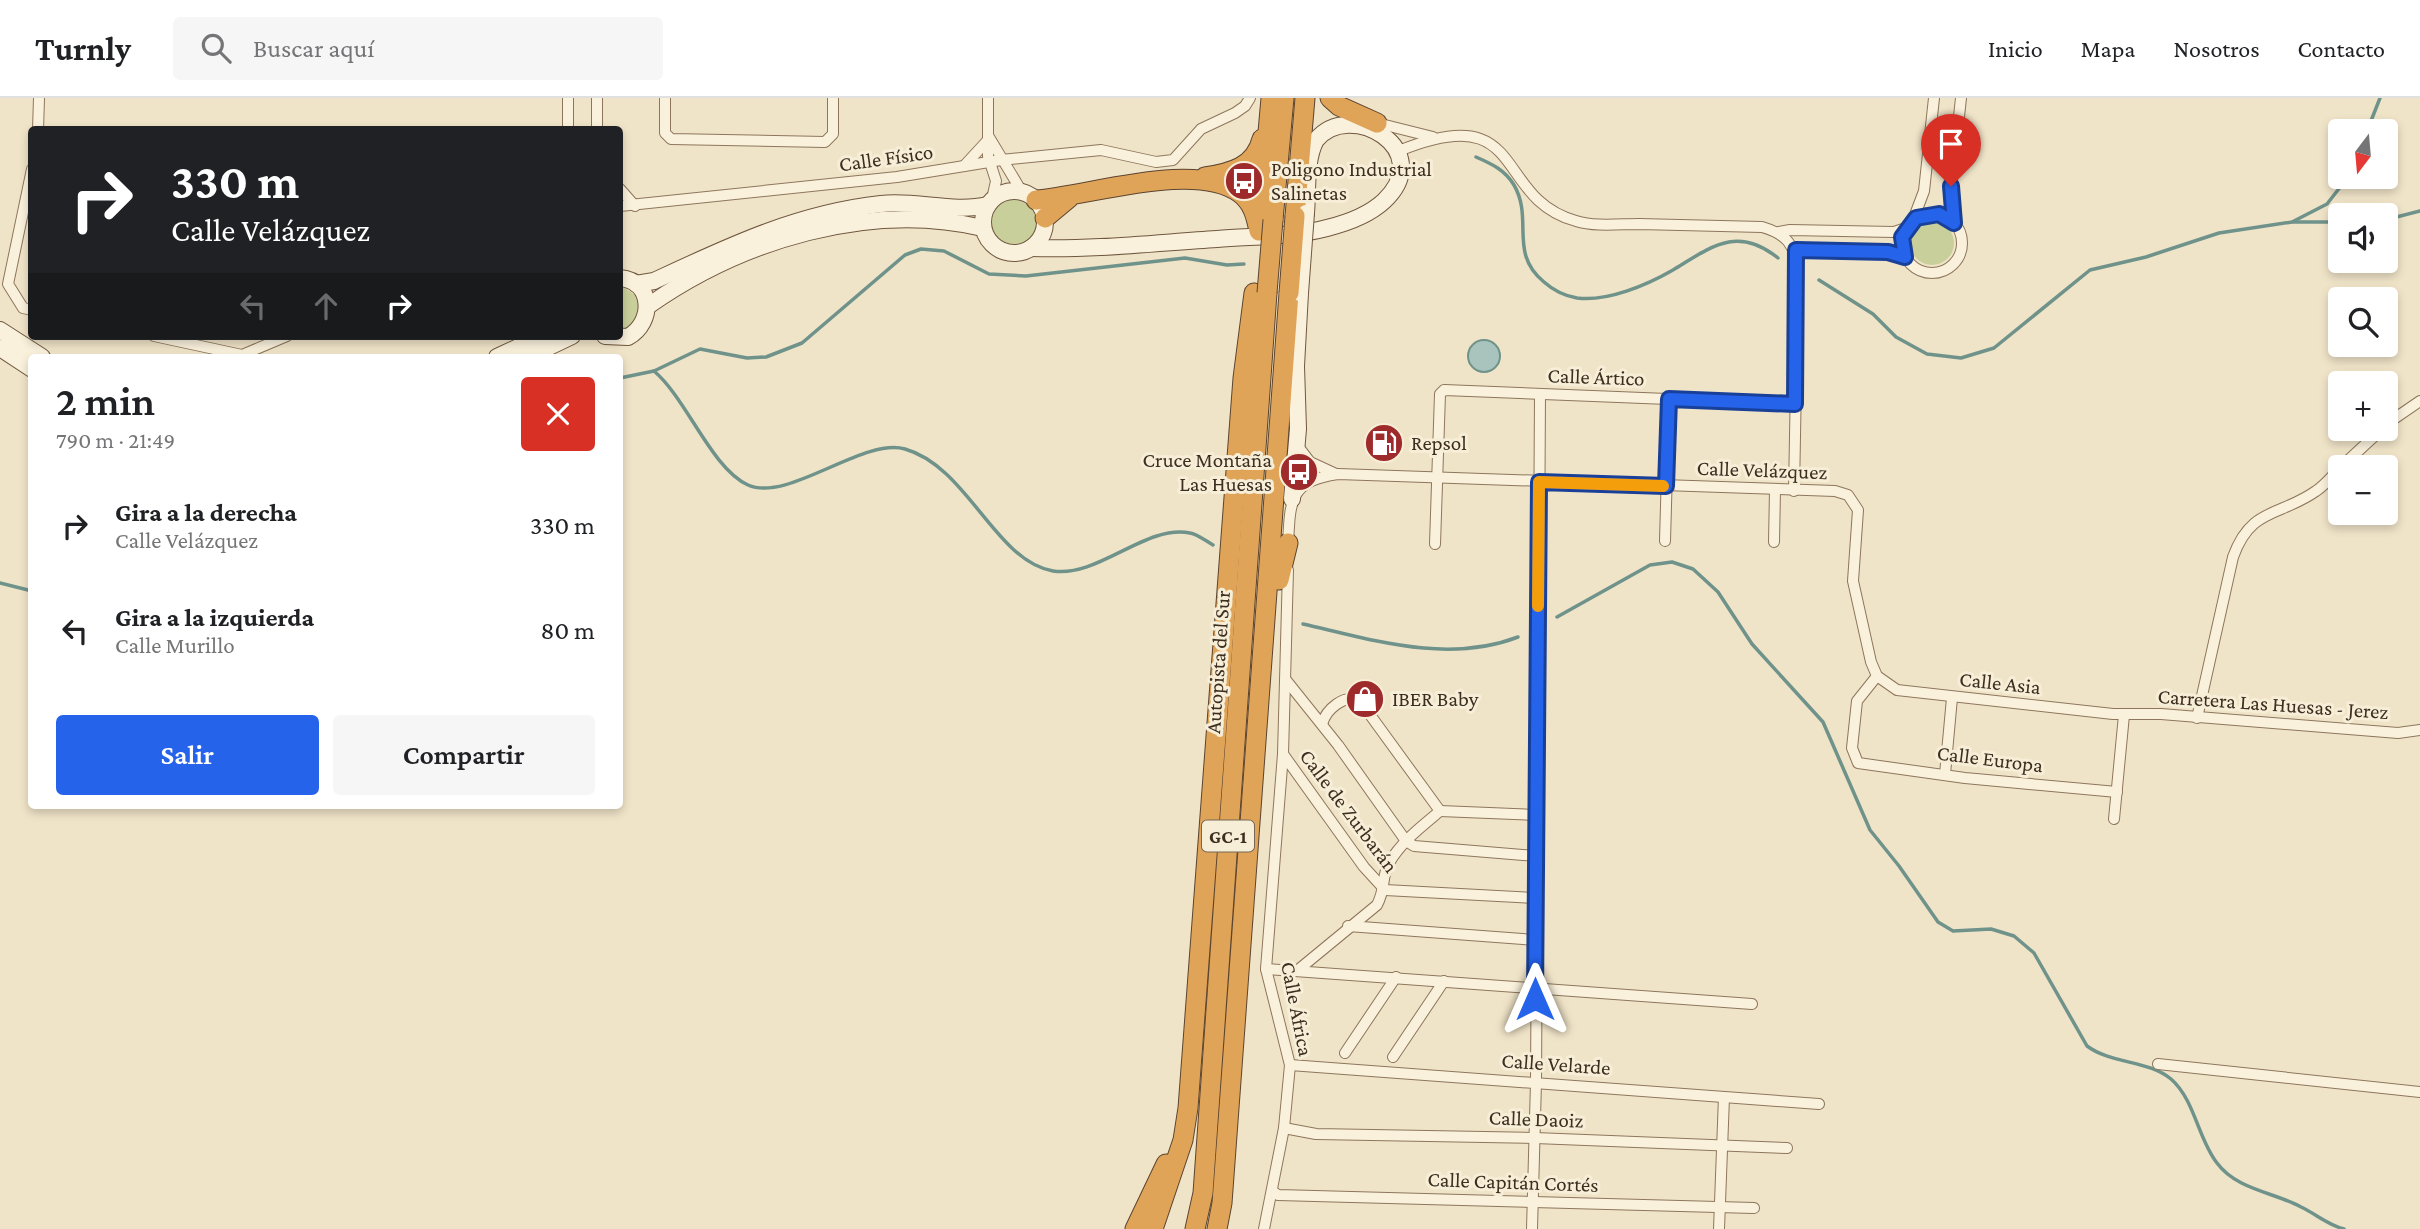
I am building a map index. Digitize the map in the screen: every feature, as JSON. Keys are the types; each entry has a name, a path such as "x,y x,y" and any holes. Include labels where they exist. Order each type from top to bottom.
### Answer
{"highway":[{"path":"1029,196 1069,198 1126,184 1186,180 1234,171 1249,164 1260,150 1271,98"},
{"name":"Autopista del Sur","path":"1195,1229 1203,1193 1264,226 1284,98"},
{"name":"GC-1","path":"1217,1229 1222,1203 1295,293 1305,98"},
{"path":"1310,158 1316,98"},
{"path":"1330,98 1339,106 1377,122"},
{"path":"1264,226 1267,122"},
{"path":"1186,180 1225,186 1240,193 1264,226"},
{"path":"1045,223 1069,198"},
{"path":"1153,1229 1183,1140 1188,1108 1243,378 1261,293"},
{"path":"1261,694 1271,653 1279,581 1296,366"},
{"path":"1279,581 1288,543"},
{"path":"1135,1229 1150,1191 1174,1149 1188,1108"}],"street":[{"path":"38,126 39,98"},
{"path":"568,126 569,98"},
{"path":"597,98 597,126"},
{"path":"665,98 665,133 671,139 825,142 833,134 833,98"},
{"path":"988,98 989,162 996,181 983,228 987,237 1002,250 1012,253 1031,248 1077,249 1325,229 1372,211 1386,199 1395,185 1400,165 1399,151 1377,122"},
{"name":"Calle Físico","path":"623,206 897,177 1002,160 1101,150 1156,162 1173,160 1201,129 1235,113 1250,98"},
{"path":"1934,98 1924,191 1902,247 1911,265 1931,274 1951,267 1962,248 1962,239 1954,223 1951,190 1961,98"},
{"path":"1301,215 1310,158 1319,136 1338,122 1356,119 1377,122 1433,137"},
{"path":"1399,151 1433,137 1458,135 1485,140 1497,148 1548,208 1577,222 1762,227 1779,232 1894,232 1935,214 1951,190"},
{"path":"988,137 1059,243 1077,249"},
{"path":"964,166 988,137"},
{"path":"28,188 8,284 23,308 28,309"},
{"path":"1924,191 1935,214 1954,223"},
{"path":"623,192 635,206"},
{"path":"625,278 654,281 774,227 834,210 921,203 970,209 990,202 1006,192 1029,196"},
{"path":"648,306 672,289 757,249 837,225 923,218 983,228"},
{"path":"1031,248 1045,223"},
{"path":"1779,232 1796,250 1794,491"},
{"path":"1796,250 1888,252 1905,257"},
{"path":"623,337 636,332 643,325 648,306 644,294 625,278"},
{"path":"1292,499 1297,445 1295,293"},
{"path":"0,330 37,354"},
{"path":"173,340 237,354"},
{"path":"244,354 278,340"},
{"path":"504,354 534,340"},
{"path":"534,354 564,340"},
{"path":"0,348 28,366"},
{"name":"Calle Ártico","path":"1437,479 1440,394 1444,390 1669,399 1795,400"},
{"path":"1532,1229 1536,1082 1535,856 1541,394"},
{"path":"1665,541 1669,399"},
{"path":"2398,416 2420,401"},
{"path":"2354,455 2368,441"},
{"name":"Calle Velázquez","path":"1297,445 1310,462 1338,474"},
{"name":"Calle Velázquez","path":"1292,499 1302,484 1315,478 1338,474 1835,491 1848,495 1858,510 1853,581 1871,662 1877,676"},
{"path":"1435,544 1437,479"},
{"path":"2197,718 2233,557 2241,533 2259,520 2316,491 2328,480"},
{"path":"1774,542 1775,490"},
{"name":"Calle África","path":"1264,1229 1284,1128 1290,1065 1266,969 1283,754 1288,543 1292,499"},
{"name":"Calle Asia","path":"1877,676 1897,690 2124,715"},
{"name":"Calle Europa","path":"1877,676 1857,701 1852,748 1858,763 2117,792"},
{"path":"1286,680 1322,724 1406,841 1414,846 1535,856"},
{"path":"1945,774 1952,698"},
{"path":"1322,724 1330,709 1346,699 1360,701 1440,811"},
{"path":"1307,705 1316,709 1330,709"},
{"path":"2115,819 2124,715"},
{"name":"Carretera Las Huesas - Jerez","path":"2124,715 2398,733 2420,730"},
{"name":"Calle de Zurbarán","path":"1283,754 1364,867 1385,890"},
{"path":"1298,970 1348,926 1377,905 1385,890 1383,877 1389,863 1406,841 1440,811 1536,815"},
{"path":"1385,890 1535,898"},
{"path":"1348,926 1535,940"},
{"path":"1266,969 1752,1004"},
{"path":"1345,1054 1396,977"},
{"path":"1393,1057 1444,981"},
{"name":"Calle Velarde","path":"1290,1065 1819,1104"},
{"path":"2158,1065 2420,1092"},
{"path":"1719,1229 1724,1097"},
{"name":"Calle Daoiz","path":"1284,1128 1316,1134 1535,1138 1787,1148"},
{"name":"Calle Capitán Cortés","path":"1272,1192 1278,1195 1754,1208"}],"green space":[{"path":"1014,198 1031,204 1037,221 1031,238 1014,244 997,238 991,221 997,204"},
{"path":"1932,221 1948,227 1954,243 1948,259 1932,265 1916,259 1910,243 1916,227"},
{"path":"623,287 638,297 640,315 628,329 623,330"}],"water":[{"path":"1484,340 1495,345 1500,356 1495,367 1484,372 1473,367 1468,356 1473,345"}],"waterway":[{"path":"2372,119 2380,98"},
{"path":"1476,157 1502,171 1514,185 1520,198 1527,259 1533,271 1544,282 1568,296 1589,299 1639,287 1724,243 1750,243 1778,258"},
{"path":"1819,280 1873,314 1896,337 1927,354 1961,358 1994,348 2090,270 2146,257 2219,233 2292,222 2327,204 2339,189"},
{"path":"2398,217 2420,211"},
{"path":"2293,222 2328,222"},
{"path":"623,377 654,371 700,349 747,358 766,357 802,343 905,255 921,249 944,251 989,274 1026,276 1185,258 1227,265 1244,264"},
{"path":"654,371 677,398 722,464 748,485 765,488 784,485 868,452 888,448 905,449 927,459 947,474 1014,550 1033,564 1053,571 1087,567 1156,536 1173,532 1193,534 1213,545"},
{"path":"1557,617 1650,565 1672,562 1693,569 1718,592 1752,644 1823,722 1870,830 1938,922 1953,931 1991,929 2014,936 2034,953 2087,1046 2107,1056 2152,1068 2171,1079 2186,1098 2205,1143 2225,1172 2245,1185 2290,1202 2344,1229"},
{"path":"0,583 28,590"},
{"path":"1303,624 1383,642 1438,649 1492,645 1518,637"}],"slow traffic":[{"path":"1538,606 1539,482 1663,486"}],"place":[{"name":"Poligono Industrial Salinetas","path":"1244,181"},
{"name":"Repsol","path":"1384,443"},
{"name":"Cruce Montaña Las Huesas","path":"1299,472"},
{"name":"IBER Baby","path":"1365,699"}],"route":[{"path":"1535,999 1539,482 1666,486 1669,399 1795,404 1798,271 1796,250 1888,252 1905,257 1902,237 1910,222 1931,213 1947,217 1954,223 1951,186"}]}
